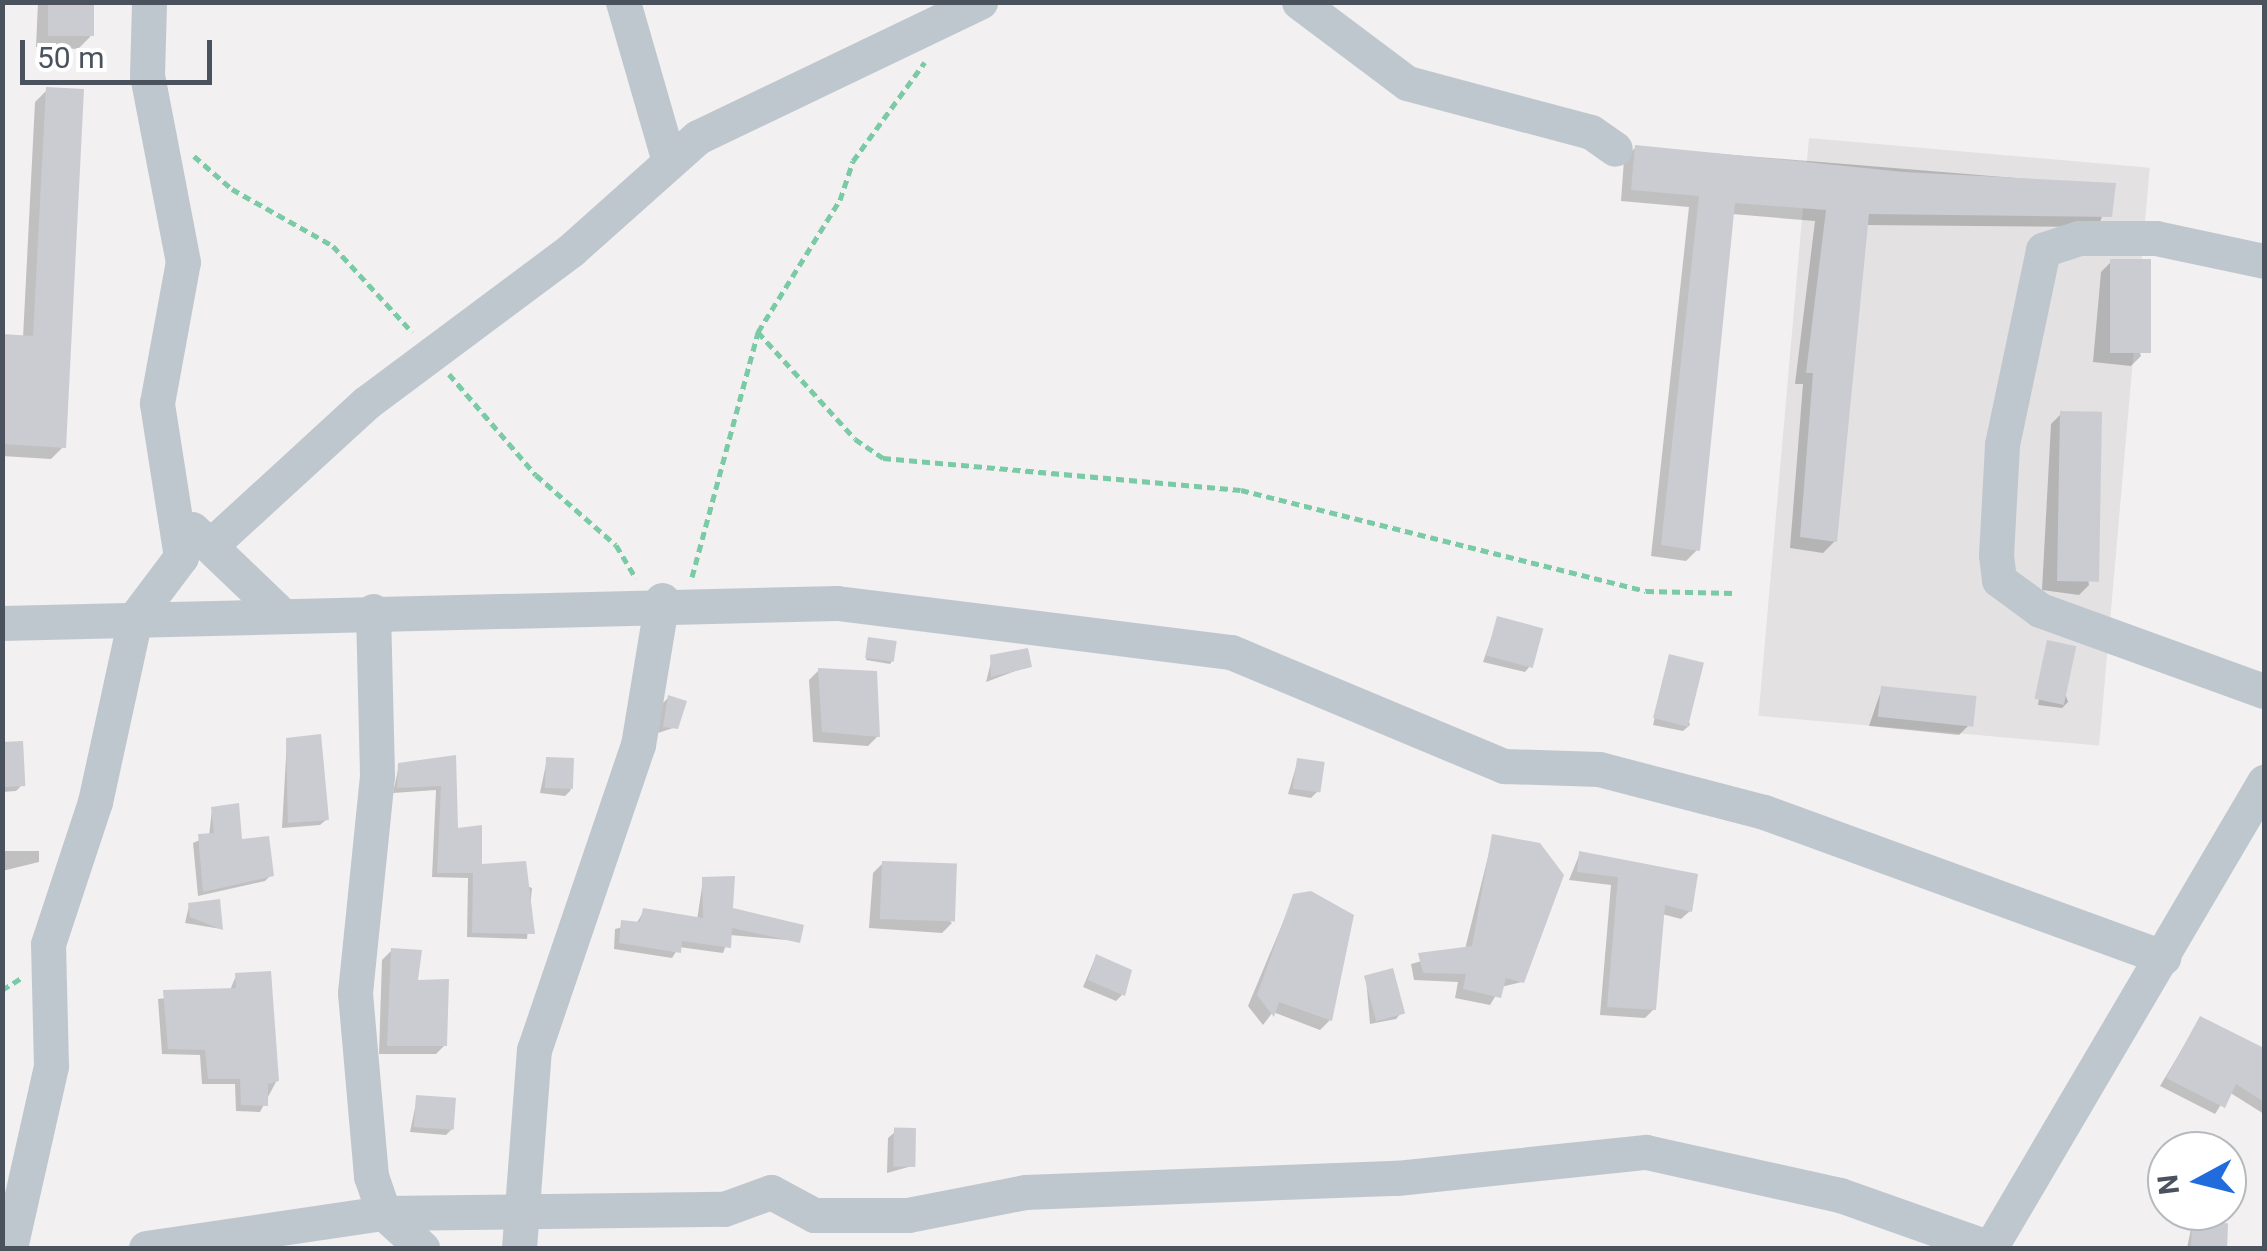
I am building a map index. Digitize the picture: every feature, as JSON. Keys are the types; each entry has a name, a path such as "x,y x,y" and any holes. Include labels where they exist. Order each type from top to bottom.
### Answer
{"street":[{"path":"10,1248 52,1066 48,944 96,802 135,618 180,557 180,519 156,403 183,262 153,121 148,2"},
{"path":"623,2 669,161"},
{"path":"210,546 432,354 571,250 669,161 718,125 938,30 980,2"},
{"path":"1299,2 1407,82 1591,132 1615,148"},
{"path":"2264,261 2156,238 2079,238 2042,250 2002,445 1996,554 1999,580 2040,610 2264,691"},
{"path":"180,519 280,613"},
{"path":"521,1233 534,1050 638,745 664,600"},
{"path":"2,622 664,600 837,602 1257,658 1504,766 1600,770 1764,812 2029,901 2163,957"},
{"path":"373,611 377,776 355,993 372,1176 384,1213 422,1248"},
{"path":"146,1248 384,1213 521,1233 724,1210 771,1192 814,1215 908,1216 1025,1192 1397,1178 1646,1152 1840,1195 1990,1248 2264,782"}],"path":[{"path":"153,121 232,189 333,246 536,475 616,545 664,600 758,332 938,30"},
{"path":"758,332 842,427 884,458 1241,490 1646,590 1734,593"}],"shaded area":[{"path":"1809,138 2150,168 2099,746 1758,716"}],"building":[{"path":"48,2 94,2 94,36 48,36"},
{"path":"46,87 84,89 66,448 2,444 2,334 33,336"},
{"path":"1635,145 1904,172 2116,183 2112,217 1869,214 1837,542 1800,537 1813,373 1806,373 1826,210 1735,203 1700,551 1661,545 1699,196 1631,190"},
{"path":"2110,259 2151,259 2151,353 2110,353"},
{"path":"2060,411 2102,412 2099,582 2057,581"},
{"path":"1497,616 1543,628 1533,668 1486,656"},
{"path":"868,637 897,641 894,662 865,658"},
{"path":"2047,640 2076,646 2064,705 2035,699"},
{"path":"1028,648 1032,667 991,677 990,655"},
{"path":"1669,654 1704,663 1688,727 1653,718"},
{"path":"818,668 877,671 880,737 822,732"},
{"path":"1881,686 1976,696 1973,727 1878,717"},
{"path":"668,695 687,701 678,729 663,727"},
{"path":"321,734 329,820 288,823 286,738"},
{"path":"23,741 25,786 4,787 2,742"},
{"path":"456,755 458,828 482,825 482,864 526,861 535,934 472,933 473,873 437,873 441,786 397,788 398,763"},
{"path":"546,757 574,758 573,789 545,788"},
{"path":"1297,758 1325,762 1320,793 1293,789"},
{"path":"239,803 242,839 269,836 274,876 203,892 198,834 214,833 211,807"},
{"path":"1492,834 1540,843 1564,875 1524,983 1506,978 1501,998 1463,989 1466,974 1423,973 1418,953 1472,946"},
{"path":"1579,851 1698,874 1692,912 1665,905 1656,1010 1607,1007 1618,877 1577,872"},
{"path":"882,861 957,864 955,922 880,919"},
{"path":"735,876 733,908 804,925 800,943 732,928 731,948 682,941 681,953 619,943 621,920 640,922 643,908 703,918 702,877"},
{"path":"1311,891 1354,915 1332,1021 1279,1002 1274,1017 1257,995 1293,894"},
{"path":"220,899 223,930 190,917 188,903"},
{"path":"391,948 422,950 418,980 449,979 447,1046 387,1046"},
{"path":"1096,954 1132,970 1125,996 1088,980"},
{"path":"1393,968 1405,1013 1376,1021 1364,976"},
{"path":"271,971 279,1081 268,1084 268,1106 241,1105 240,1079 208,1079 205,1050 168,1049 163,990 236,988 235,973"},
{"path":"2200,1016 2264,1048 2264,1102 2236,1084 2225,1108 2166,1078"},
{"path":"416,1095 456,1098 454,1130 414,1127"},
{"path":"894,1128 916,1128 915,1167 893,1167"},
{"path":"2192,1231 2228,1231 2227,1248 2191,1248"}]}
